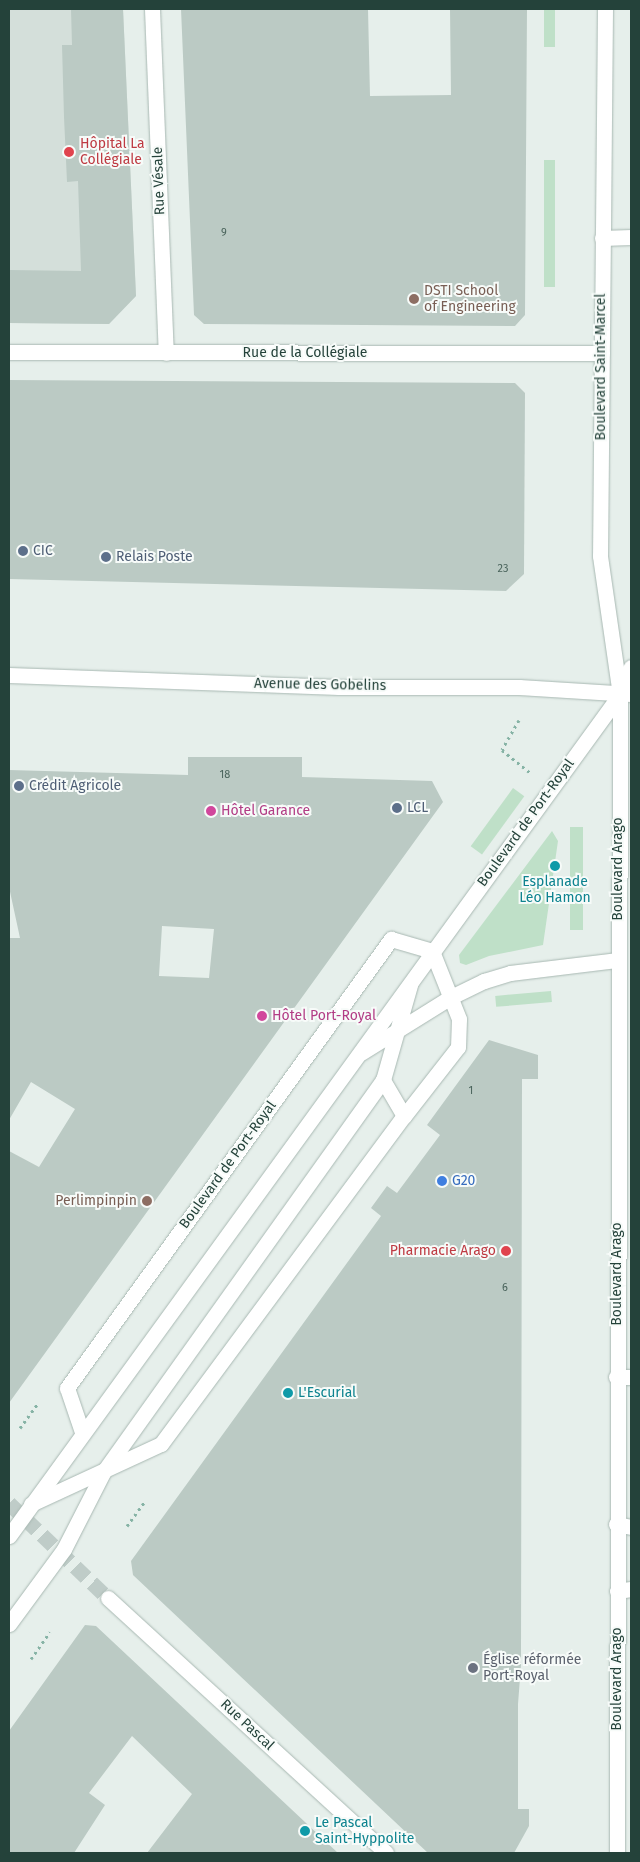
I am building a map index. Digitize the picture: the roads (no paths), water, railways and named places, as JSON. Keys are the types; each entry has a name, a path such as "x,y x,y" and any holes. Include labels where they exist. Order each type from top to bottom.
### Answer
{"main road":[{"name":"Rue Vésale","path":"152,9 166,353"},
{"name":"Boulevard Saint-Marcel","path":"605,9 600,556 626,694"},
{"path":"602,238 631,237"},
{"name":"Rue de la Collégiale","path":"9,352 602,353"},
{"path":"626,694 631,667"},
{"name":"Avenue des Gobelins","path":"9,675 339,687 519,686 626,694"},
{"name":"Boulevard de Port-Royal","path":"9,1536 353,1058 626,694"},
{"name":"Boulevard Arago","path":"616,1853 624,1590 624,1377 618,960 626,694"},
{"name":"Boulevard de Port-Royal","path":"82,1432 67,1388 391,939 432,951"},
{"path":"31,1504 161,1444 404,1116 458,1047 459,1020 432,951"},
{"name":"Boulevard de Port-Royal","path":"353,1058 451,997 484,981 510,973 618,960"},
{"name":"Boulevard de Port-Royal","path":"9,1624 64,1549 104,1471 383,1080 412,978"},
{"path":"383,1080 404,1116"},
{"name":"Rue Pascal","path":"108,1598 386,1853"}],"tunnel":[{"path":"9,1503 108,1598"}],"place":[{"name":"Hôpital La Collégiale","path":"69,152"},
{"name":"DSTI School of Engineering","path":"414,299"},
{"name":"CIC","path":"23,551"},
{"name":"Relais Poste","path":"106,557"},
{"name":"Crédit Agricole","path":"19,786"},
{"name":"LCL","path":"397,808"},
{"name":"Hôtel Garance","path":"211,811"},
{"name":"Esplanade Léo Hamon","path":"555,866"},
{"name":"Hôtel Port-Royal","path":"262,1016"},
{"name":"G20","path":"442,1181"},
{"name":"Perlimpinpin","path":"147,1201"},
{"name":"Pharmacie Arago","path":"506,1251"},
{"name":"L'Escurial","path":"288,1393"},
{"name":"Église réformée Port-Royal","path":"473,1668"},
{"name":"Le Pascal Saint-Hyppolite","path":"305,1831"}]}
